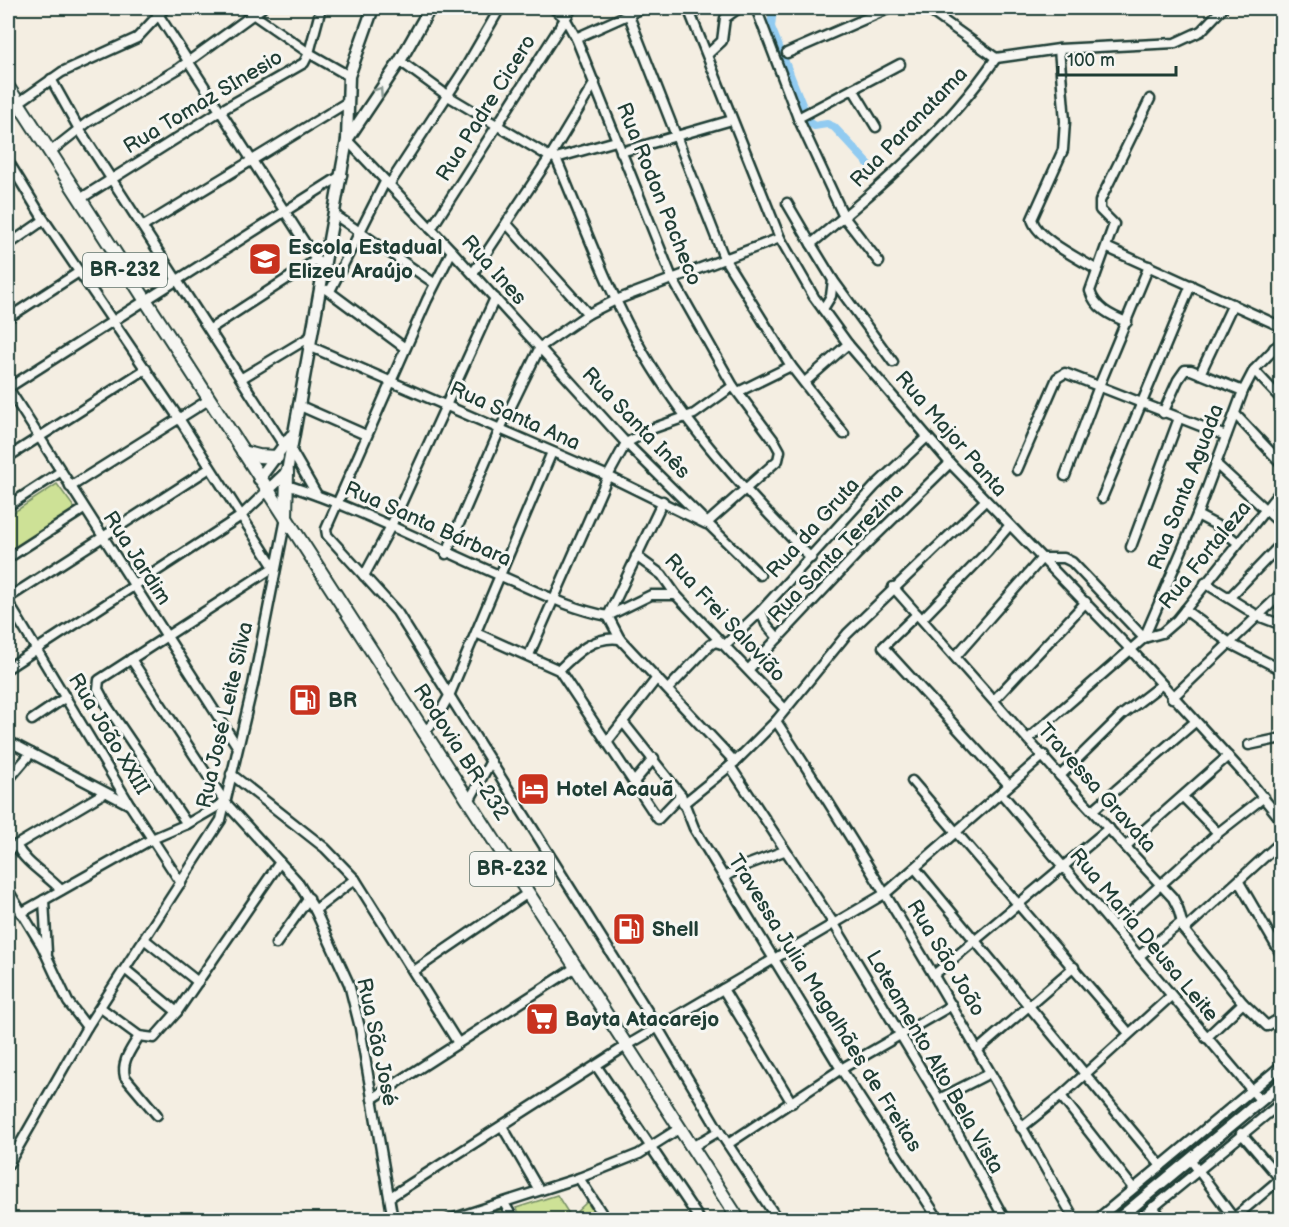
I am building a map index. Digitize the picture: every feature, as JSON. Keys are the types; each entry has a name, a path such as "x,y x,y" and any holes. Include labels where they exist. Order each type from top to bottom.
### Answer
{"highway":[{"name":"BR-232","path":"8,87 286,518"},
{"path":"243,452 259,456 284,451"},
{"path":"286,518 287,472"},
{"name":"Rodovia BR-232","path":"286,518 739,1220"}],"main road":[{"path":"259,479 284,451 291,436 310,342 326,289 320,263 335,215 343,174 347,140 346,103 349,76 373,8"},
{"path":"347,140 400,61 430,8"},
{"path":"267,491 287,472 284,451"},
{"path":"1117,1220 1281,1083"}],"street":[{"path":"244,8 309,53 349,76"},
{"path":"50,152 79,129 188,61 262,8"},
{"path":"309,53 321,8"},
{"path":"405,348 326,289 387,184 448,96 500,8"},
{"name":"Rua Rodon Pacheco","path":"553,8 565,18 576,38 672,278 736,389 780,451 778,460 744,490"},
{"name":"Rua Padre Cicero","path":"431,229 572,8"},
{"path":"576,38 627,11 643,8"},
{"name":"Rua Major Panta","path":"688,8 780,238 795,268 848,344 950,463 1130,649 1264,797 1281,821"},
{"path":"708,54 722,41 725,18 739,8"},
{"path":"756,8 803,114 844,217 879,262"},
{"path":"787,53 890,8"},
{"path":"926,8 996,57 1059,49 1165,45 1201,31 1223,8"},
{"path":"18,102 51,79 92,57 137,38 159,9 250,162 320,263 210,329"},
{"path":"627,11 724,258 791,366 844,434"},
{"path":"1059,49 1064,142 1032,219 1036,229 1045,237 1097,270"},
{"name":"Rua Tomaz SInesio","path":"80,199 220,111 304,63 309,53"},
{"name":"Rua Paranatama","path":"811,244 896,171 968,94 996,57"},
{"path":"400,61 448,96 553,158 616,300 644,354 686,418 744,490 811,558"},
{"path":"803,114 900,64"},
{"path":"51,79 79,129 242,378 284,451 318,495"},
{"path":"473,273 553,158 595,82"},
{"path":"853,89 876,127"},
{"path":"1127,322 1102,309 1095,303 1090,291 1114,224 1100,210 1100,201 1150,99"},
{"path":"144,226 346,103"},
{"path":"621,152 732,120"},
{"name":"Rua Ines","path":"347,140 540,347"},
{"path":"553,158 616,141"},
{"path":"8,161 10,172 146,369 274,567 104,676 98,683 102,697 187,824"},
{"path":"8,388 343,174"},
{"path":"787,203 833,280 893,362"},
{"path":"335,215 434,283"},
{"path":"8,245 44,220"},
{"path":"507,224 588,314"},
{"path":"447,554 500,429 540,347 588,314 616,300 780,238"},
{"path":"1107,248 1281,327"},
{"path":"452,250 434,283 366,435 326,529 327,535 397,612 658,1028 728,1144 778,1220"},
{"path":"1065,476 1099,386 1149,266"},
{"path":"8,318 80,272"},
{"path":"823,309 831,296 833,280"},
{"path":"1102,498 1140,402 1191,285"},
{"path":"364,576 391,525 495,298"},
{"path":"1196,372 1233,304"},
{"name":"Rua Santa Aguada","path":"1028,739 1144,638 1197,515 1243,391 1254,370 1281,341"},
{"path":"242,378 310,342"},
{"name":"Rua Santa Ana","path":"310,342 390,381 663,501 706,524"},
{"path":"804,382 848,344"},
{"name":"Rua Santa Inês","path":"540,347 626,442 706,524 760,575"},
{"path":"1274,348 1281,356"},
{"path":"529,655 608,476 626,442 654,428 686,418 736,389 791,366"},
{"path":"8,457 146,369"},
{"path":"1163,413 1185,370 1196,372 1243,391"},
{"path":"1254,370 1281,400"},
{"path":"1017,470 1057,378 1065,373 1226,436"},
{"name":"Rua Jardim","path":"8,388 237,746"},
{"path":"70,487 210,399"},
{"path":"298,405 366,435"},
{"path":"1234,414 1281,464"},
{"path":"1131,547 1179,418"},
{"name":"Rua da Gruta","path":"725,645 811,558 875,486 927,436"},
{"path":"423,733 435,721 449,696 552,452"},
{"name":"Rua Santa Terezina","path":"749,669 950,463"},
{"path":"1216,464 1281,525"},
{"path":"8,600 210,468"},
{"path":"8,506 60,472"},
{"name":"Rua Santa Bárbara","path":"287,485 391,525 447,554 553,600 608,616"},
{"name":"Rua Fortaleza","path":"1144,638 1162,633 1185,610 1281,489"},
{"path":"706,524 744,490"},
{"path":"8,668 241,516 267,491"},
{"path":"608,616 663,501"},
{"path":"476,633 559,670 658,819 682,799 733,764 776,721 847,634 893,587 985,501"},
{"path":"8,558 84,509"},
{"path":"1197,515 1216,525 1238,543"},
{"name":"Rua José Leite Silva","path":"8,1165 87,1027 221,820 257,662 274,567 286,518"},
{"path":"1009,526 987,552 920,617 883,647 1009,785"},
{"path":"1230,597 1281,543"},
{"name":"Rua Frei Salovião","path":"636,556 662,575 676,595 785,709"},
{"path":"956,656 1042,558 1064,558 1072,561 1144,638"},
{"path":"1205,583 1258,616 1281,626"},
{"name":"Travessa Gravata","path":"893,587 1044,755 1060,776 1161,885 1178,908 1183,926 1243,1003 1269,1026 1281,1017"},
{"path":"1172,698 1231,644 1281,593"},
{"path":"608,616 651,595 676,595"},
{"name":"Rua João XXIII","path":"8,600 130,804 181,883"},
{"path":"994,700 1086,602"},
{"path":"1185,610 1231,644 1281,670"},
{"path":"761,611 766,624 778,638"},
{"name":"Loteamento Alto Bela Vista","path":"608,616 620,639 668,689 733,764 784,850 834,924 899,1037 939,1099 1005,1220"},
{"path":"559,670 583,648 606,638 620,639"},
{"path":"668,689 710,645 715,642 725,645"},
{"name":"Rua São José","path":"131,659 225,802 280,861 309,898 315,910 349,984 393,1220"},
{"path":"607,742 657,678"},
{"path":"1060,776 1122,715 1161,685"},
{"path":"32,720 66,697"},
{"name":"Rua São João","path":"776,721 935,974 1075,1220"},
{"name":"Travessa Julia Magalhães de Freitas","path":"623,722 654,758 682,799 687,816 841,1069 939,1220"},
{"path":"1093,810 1195,722"},
{"path":"1249,744 1281,738"},
{"path":"8,741 104,793 130,804"},
{"path":"8,780 32,753"},
{"path":"390,1197 597,1067 626,1046 886,893 1044,755"},
{"path":"1125,846 1228,756"},
{"path":"634,782 654,758"},
{"path":"469,801 490,761"},
{"path":"231,774 325,848 355,879 458,1043"},
{"path":"912,781 1128,1032"},
{"path":"61,890 40,869 25,860 12,848 104,793"},
{"name":"Rua Maria Deusa Leite","path":"1001,793 1260,1100"},
{"path":"1183,797 1218,833"},
{"path":"1114,927 1218,833 1264,797"},
{"path":"21,913 152,839 187,824 225,802"},
{"name":"Loteamento Alto Bela Vista","path":"935,974 976,942 1016,904 1109,828"},
{"path":"1139,956 1183,926 1239,882 1281,841"},
{"path":"724,877 744,866 784,850"},
{"path":"101,1008 139,1036 154,1038 177,1012 280,861"},
{"path":"915,868 1161,1166"},
{"path":"315,910 355,879"},
{"path":"1239,882 1281,956"},
{"path":"8,890 69,1002 87,1027"},
{"path":"414,971 528,893"},
{"path":"276,944 309,898"},
{"path":"44,900 47,958"},
{"path":"144,939 198,982"},
{"path":"372,1099 576,967"},
{"path":"979,1049 1074,967"},
{"path":"126,970 177,1012"},
{"path":"723,989 792,1103"},
{"path":"1021,1128 1061,1096 1128,1032 1171,996"},
{"path":"1206,1038 1243,1003"},
{"path":"728,1144 841,1069 952,1005"},
{"path":"139,1036 124,1061 123,1070 125,1077 157,1115"},
{"path":"1096,1220 1281,1065"},
{"path":"597,1067 700,1220"},
{"path":"939,1099 990,1073"},
{"path":"1061,1096 1133,1188"},
{"path":"1138,1220 1281,1102"},
{"path":"502,1126 539,1190"},
{"path":"448,1220 579,1178 639,1154 680,1128"},
{"path":"692,1147 720,1131"},
{"path":"1190,1159 1235,1219 1281,1180 1241,1133"},
{"path":"579,1178 606,1220"},
{"path":"504,1203 514,1220"},
{"path":"1152,1207 1163,1220"}],"green space":[{"path":"57,484 76,510 8,554 8,516"},
{"path":"557,1195 571,1217 587,1202 598,1219 523,1219 516,1208"},
{"path":"502,1210 508,1219 473,1219"}],"waterway":[{"path":"773,8 771,27 809,122 814,126 827,124 834,127 875,171"}],"place":[{"name":"Escola Estadual Elizeu Araújo","path":"265,259"},
{"name":"BR","path":"305,700"},
{"name":"Hotel Acauã","path":"533,789"},
{"name":"Shell","path":"629,929"},
{"name":"Bayta Atacarejo","path":"542,1019"}]}
